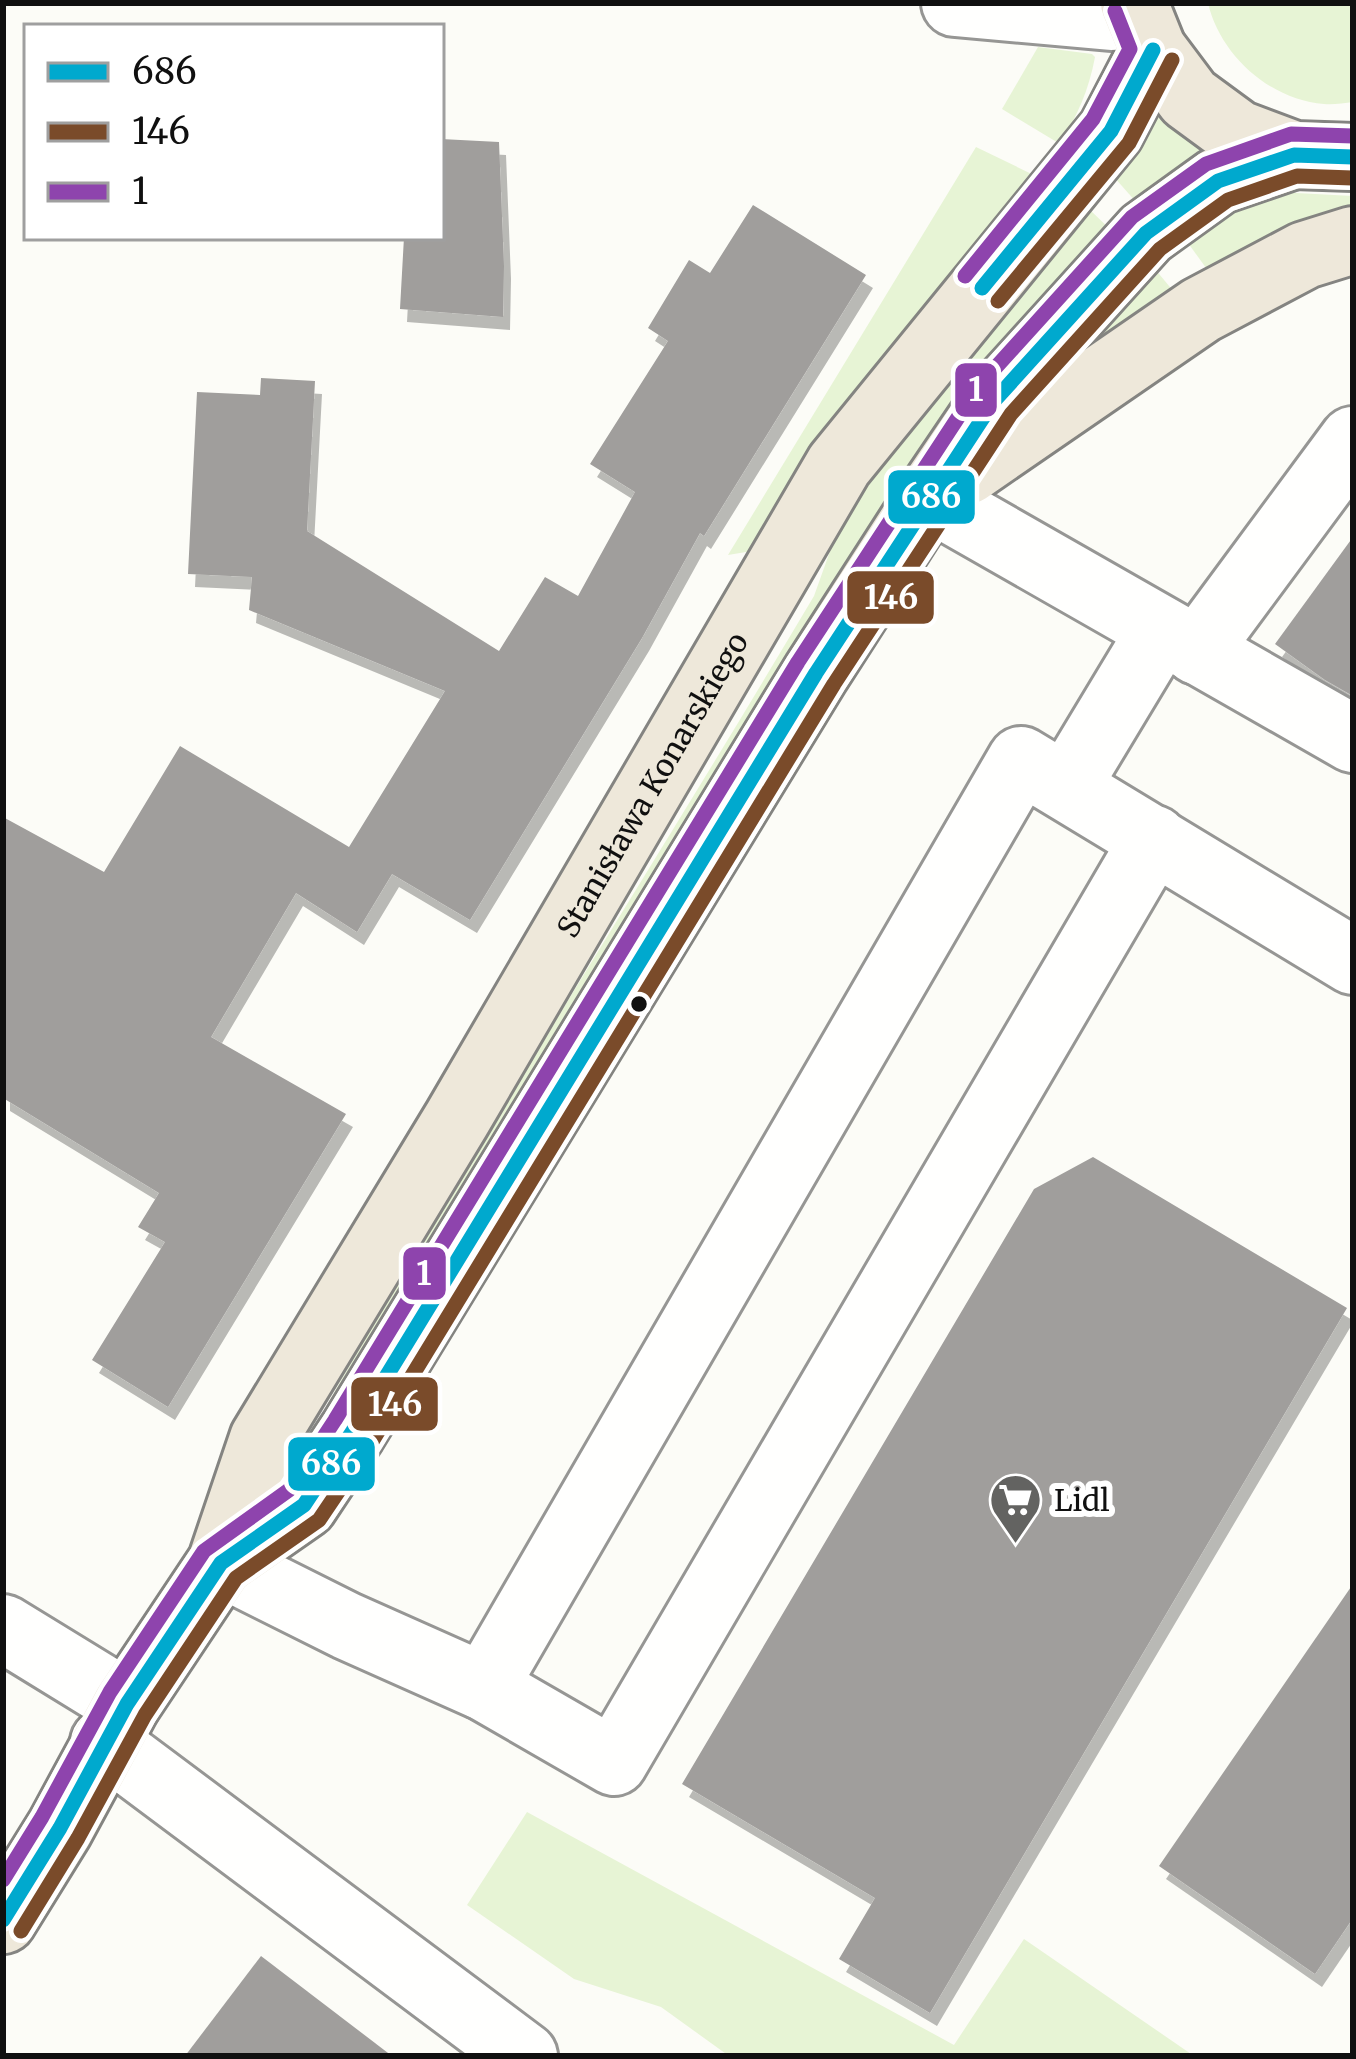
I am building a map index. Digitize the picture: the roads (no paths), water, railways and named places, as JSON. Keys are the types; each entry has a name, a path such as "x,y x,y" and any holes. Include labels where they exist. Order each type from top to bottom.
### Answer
{"main road":[{"path":"1140,19 1189,98 1238,134 1324,156"},
{"name":"Stanisława Konarskiego","path":"3,1920 60,1828 115,1723 221,1563 262,1439 457,1118 839,466 1111,131 1140,19"},
{"name":"Stanisława Konarskiego","path":"221,1563 304,1505 791,713 994,401 1146,232 1218,182 1324,156"},
{"path":"929,497 1201,310 1305,255 1353,240"}],"street":[{"path":"955,3 1140,19"},
{"path":"1067,786 1179,641 1353,440"},
{"path":"929,497 1353,740"},
{"path":"484,1687 1021,760 1353,961"},
{"path":"221,1563 484,1687 614,1762 1154,839"},
{"path":"3,1628 524,2056"}],"place":[{"name":"Lidl","path":"1015,1546"}]}
